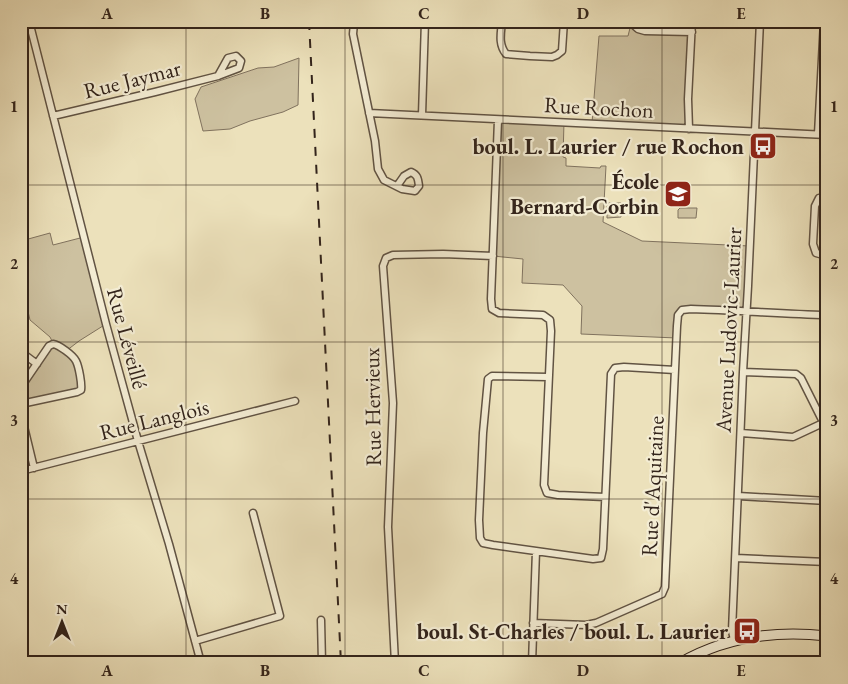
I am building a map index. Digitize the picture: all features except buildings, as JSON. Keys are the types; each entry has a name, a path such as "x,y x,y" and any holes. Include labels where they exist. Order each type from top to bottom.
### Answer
{"main road":[{"path":"680,663 709,648 734,640 782,634 827,636"}],"street":[{"path":"357,21 354,23 353,34 375,141 378,169 384,180 397,186"},
{"path":"422,115 425,21"},
{"path":"502,21 501,41 502,49 506,54 552,57 558,55 562,50 564,21"},
{"path":"629,21 638,29 645,31 692,32"},
{"path":"689,128 688,99 692,21"},
{"name":"Avenue Ludovic-Laurier","path":"734,640 732,631 760,21"},
{"path":"818,134 824,21"},
{"path":"21,29 30,24"},
{"name":"Rue Léveillé","path":"30,24 106,324 201,663"},
{"name":"Rue Jaymar","path":"54,116 218,76"},
{"name":"Rue Rochon","path":"369,113 827,135"},
{"path":"498,120 492,309 499,313 543,315 550,320 544,485 547,493 605,497"},
{"path":"827,196 820,198 815,206 814,244 816,253 827,256"},
{"name":"Rue Hervieux","path":"394,663 388,527 393,403 383,266 386,258 393,256 443,254 493,256"},
{"name":"Rue d'Aquitaine","path":"533,623 586,625 596,623 662,594 665,587 678,316 682,310 691,309 747,311"},
{"path":"747,311 773,314 827,315"},
{"path":"21,387 49,346 53,344 58,345 76,360 82,385 81,390 21,404"},
{"path":"21,352 37,364"},
{"path":"548,377 492,376 488,379 483,433 479,520 480,538 483,543 493,546 593,559 601,558 603,549 611,374 616,368 624,367 675,370"},
{"path":"743,372 796,374 804,384 827,430"},
{"name":"Rue Langlois","path":"21,471 295,401"},
{"path":"21,414 34,468"},
{"path":"741,433 793,436 823,423"},
{"path":"738,496 827,501"},
{"path":"195,641 280,616 253,513"},
{"path":"532,663 536,551"},
{"path":"736,558 827,562"},
{"path":"321,620 322,663"}],"shaded area":[{"path":"631,24 638,29 691,32 688,129 592,123 599,36 628,36"},
{"path":"299,58 298,105 283,112 250,121 230,129 203,131 195,99 201,87 258,68 274,67"},
{"path":"498,120 564,122 563,157 566,158 566,166 600,168 601,166 606,166 603,222 642,241 750,246 747,311 691,309 678,316 677,338 581,334 582,306 563,285 522,283 523,259 493,256"},
{"path":"607,203 621,203 621,217 607,218"},
{"path":"680,208 697,208 696,218 678,218 678,210"},
{"path":"50,233 53,245 84,237 106,324 66,351 76,360 81,390 21,404 21,387 53,343 50,337 30,320 21,282 21,241"}],"railway":[{"path":"309,21 341,663"}],"place":[{"name":"boul. L. Laurier / rue Rochon","path":"763,146"},
{"name":"École Bernard-Corbin","path":"678,194"},
{"name":"boul. St-Charles / boul. L. Laurier","path":"747,631"}]}
